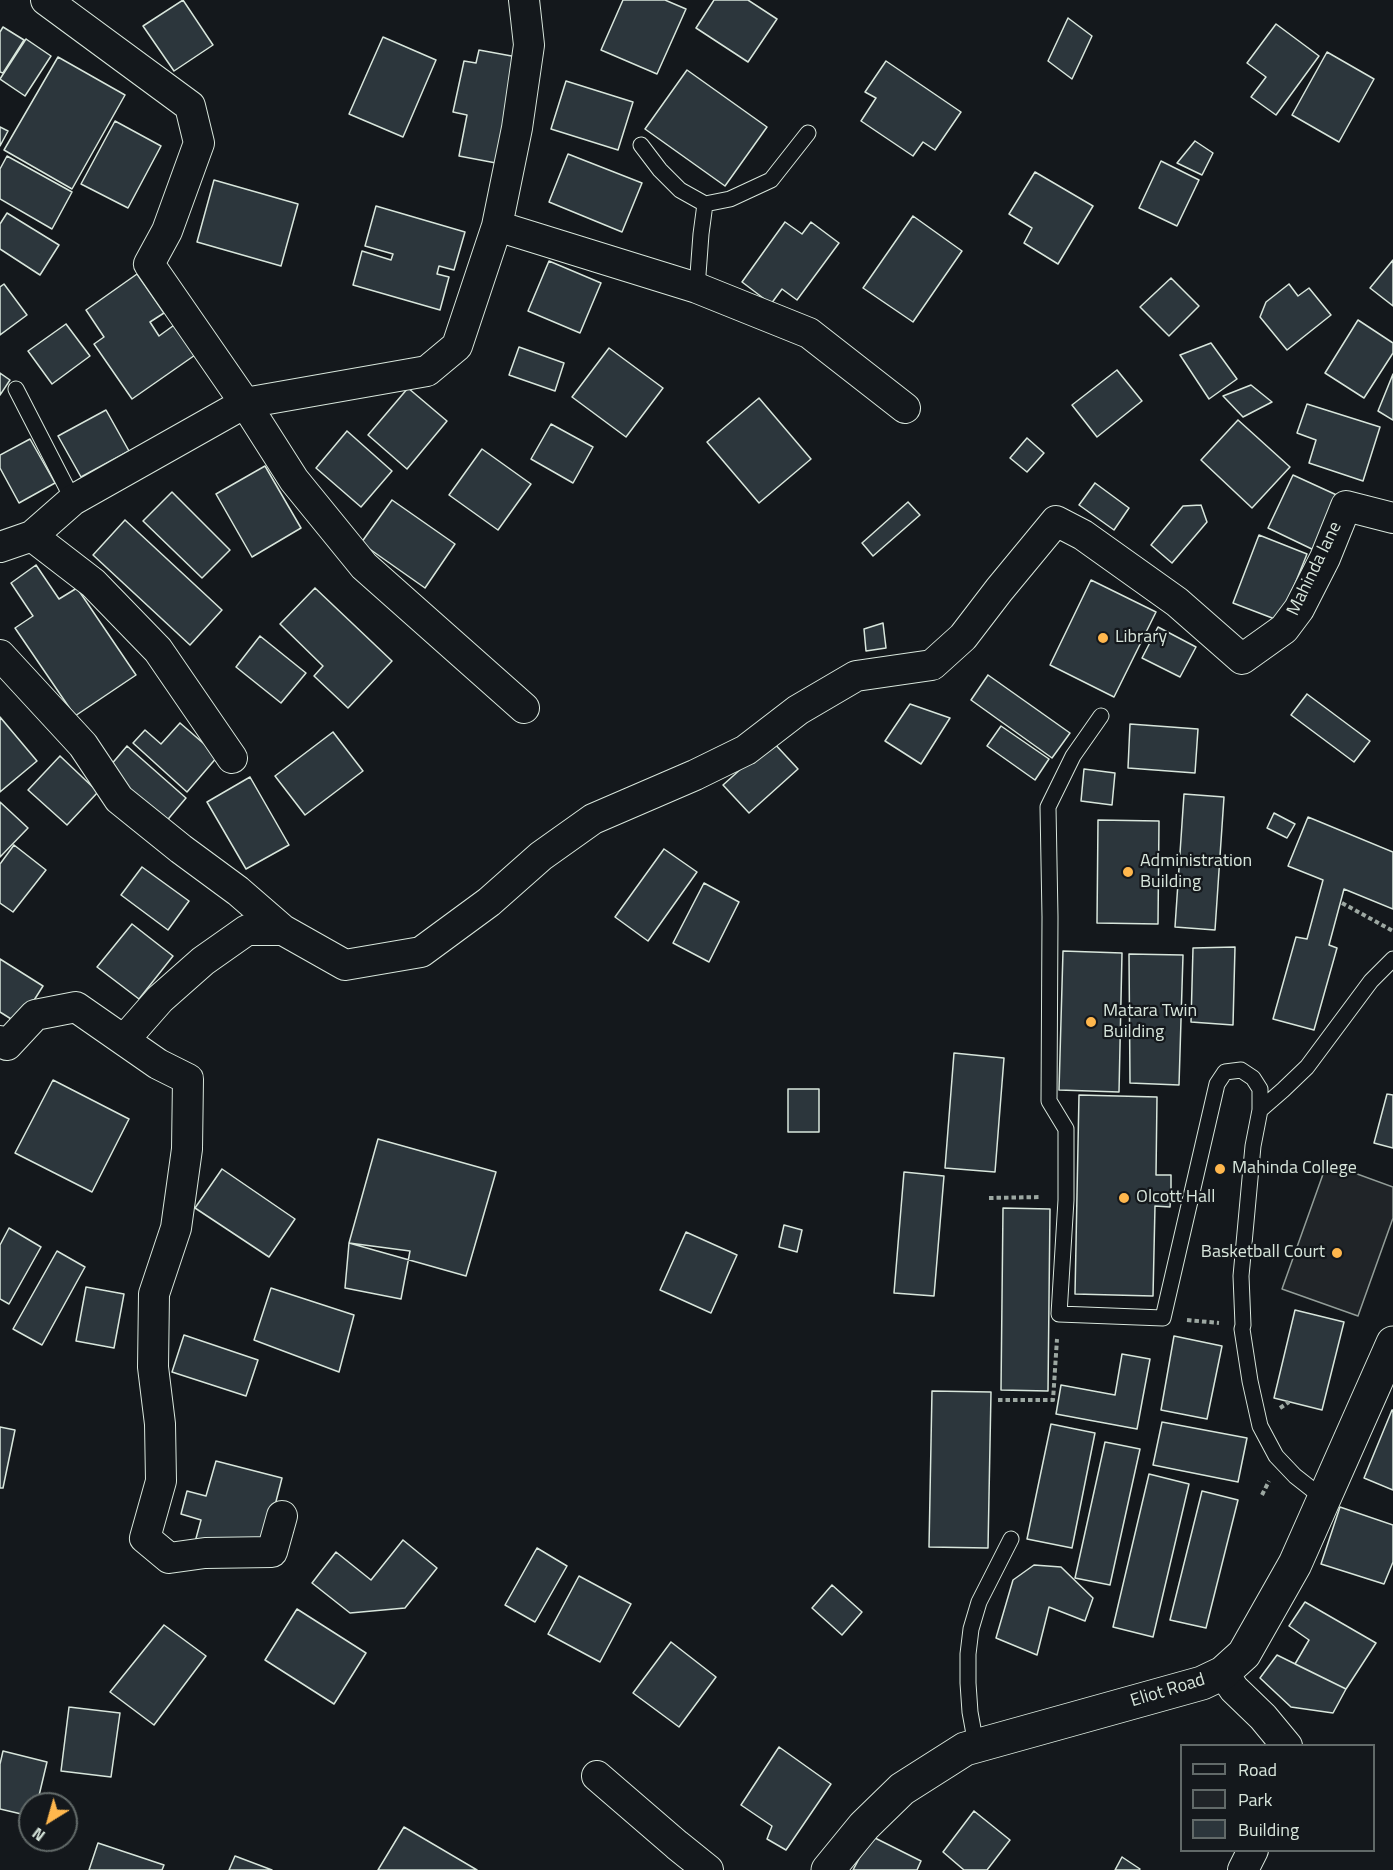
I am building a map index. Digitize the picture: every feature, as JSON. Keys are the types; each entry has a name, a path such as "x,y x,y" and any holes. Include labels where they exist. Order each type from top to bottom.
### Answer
{"street":[{"path":"46,0 190,106 199,143 167,231 149,264 294,480 364,566 524,708"},
{"path":"0,548 32,536 73,500 244,403 427,371 457,346 497,226 517,128 529,45 524,0"},
{"path":"497,226 697,288 809,333 905,408"},
{"name":"Mahinda lane","path":"283,930 345,965 421,952 489,902 541,856 593,819 695,775 746,750 798,710 856,676 932,665 963,637 1056,521 1083,535 1177,602 1242,659 1284,629 1299,609 1325,558 1346,506 1393,518"},
{"path":"32,536 93,583 158,650 232,758"},
{"path":"0,655 83,746 119,800 238,891 283,930"},
{"path":"124,1040 160,999 194,969 247,930 283,930"},
{"path":"0,1041 7,1045 35,1015 76,1006 158,1064 188,1079 188,1149 176,1228 154,1294 153,1367 160,1424 161,1481 145,1538 169,1558 205,1553 272,1552 282,1516"},
{"name":"Eliot Road","path":"828,1870 864,1827 902,1789 965,1749 1191,1686 1223,1673 1244,1654 1295,1564 1393,1343"},
{"path":"1223,1673 1234,1689 1263,1717 1285,1744"},
{"path":"597,1776 708,1870"},
{"path":"1243,1870 1252,1852"}],"lane":[{"path":"640,145 680,190 705,204 730,199 771,180 808,133"},
{"path":"697,288 700,234 705,204"},
{"path":"16,389 73,500"},
{"path":"1101,716 1073,756 1048,807 1049,1101 1066,1129 1066,1197 1059,1314 1163,1318 1217,1084 1225,1072 1240,1070 1253,1078 1260,1089 1260,1110 1253,1146 1241,1276 1242,1329 1248,1370 1260,1426 1276,1456 1295,1476 1323,1498"},
{"path":"1260,1110 1307,1067 1371,981 1393,958"},
{"path":"976,1745 968,1683 971,1629 979,1602 1011,1539"}],"path":[{"path":"1342,903 1393,931"},
{"path":"989,1198 1066,1197"},
{"path":"998,1400 1053,1400 1059,1314"},
{"path":"1163,1318 1243,1325"}],"green space":[{"name":"Basketball Court","path":"1327,1163 1393,1187 1393,1218 1358,1316 1282,1289"}],"building":[{"path":"183,0 213,45 174,71 143,26"},
{"path":"623,0 665,0 686,9 657,74 601,50"},
{"path":"714,0 748,0 777,19 748,62 696,28"},
{"path":"1068,18 1092,36 1072,79 1048,61"},
{"path":"1276,24 1319,56 1276,115 1251,97 1266,77 1247,63"},
{"path":"3,27 24,40 3,73 0,72 0,32"},
{"path":"383,37 436,60 403,137 349,114"},
{"path":"26,39 51,56 25,96 0,79"},
{"path":"479,50 517,57 496,163 459,156 467,115 453,112 464,61 476,63"},
{"path":"1327,52 1374,79 1339,142 1292,115"},
{"path":"58,57 125,95 72,189 4,150"},
{"path":"886,61 961,112 935,150 923,142 913,156 861,121 876,98 865,92"},
{"path":"687,70 767,127 725,186 645,129"},
{"path":"566,81 633,102 618,150 551,129"},
{"path":"115,121 161,146 128,208 81,184"},
{"path":"0,127 8,131 0,146"},
{"path":"1195,141 1213,153 1202,175 1177,163"},
{"path":"568,154 642,183 622,232 549,202"},
{"path":"7,156 72,192 52,229 0,199 0,169"},
{"path":"1161,161 1199,180 1177,226 1139,208"},
{"path":"1035,172 1093,206 1058,264 1024,243 1032,228 1009,214"},
{"path":"214,180 298,204 281,266 197,242"},
{"path":"376,206 465,232 454,270 439,266 437,274 449,277 440,310 353,285 362,251 391,260 393,254 365,246"},
{"path":"7,213 59,245 40,275 0,249 0,224"},
{"path":"913,216 962,251 913,322 863,288"},
{"path":"785,222 802,234 811,222 839,243 797,300 782,289 771,304 742,282"},
{"path":"1393,260 1393,306 1370,288"},
{"path":"549,261 601,283 580,333 528,311"},
{"path":"137,274 164,313 150,322 159,336 177,323 198,353 132,399 94,344 104,337 86,310"},
{"path":"1171,278 1199,306 1169,336 1140,307"},
{"path":"4,284 27,315 0,335 0,287"},
{"path":"1289,284 1298,296 1309,288 1331,315 1287,350 1260,317 1266,302"},
{"path":"1358,320 1393,343 1393,353 1364,398 1325,373"},
{"path":"66,324 90,356 52,384 28,351"},
{"path":"1211,343 1237,379 1209,399 1180,355"},
{"path":"519,347 564,363 555,391 509,375"},
{"path":"609,348 663,388 626,437 572,397"},
{"path":"1117,370 1142,401 1097,437 1072,405"},
{"path":"0,373 10,380 0,395"},
{"path":"1393,374 1393,420 1378,411"},
{"path":"1251,385 1272,402 1243,417 1223,396"},
{"path":"408,388 447,421 407,469 368,435"},
{"path":"759,398 811,459 759,503 707,442"},
{"path":"1307,404 1380,427 1363,481 1309,463 1316,440 1297,433"},
{"path":"106,410 129,451 81,477 58,436"},
{"path":"1238,420 1290,467 1252,508 1201,460"},
{"path":"551,424 593,447 573,483 531,459"},
{"path":"347,431 392,471 361,507 316,468"},
{"path":"1027,438 1044,453 1027,472 1010,458"},
{"path":"30,439 55,483 19,503 0,468 0,455"},
{"path":"482,449 531,484 498,530 449,495"},
{"path":"265,466 301,528 252,557 216,494"},
{"path":"1293,475 1341,497 1316,551 1268,528"},
{"path":"1095,483 1129,508 1114,530 1079,505"},
{"path":"172,492 230,550 202,578 143,521"},
{"path":"392,500 455,544 425,588 361,543"},
{"path":"908,502 920,515 873,556 862,543"},
{"path":"1201,505 1207,522 1172,563 1151,545 1183,506"},
{"path":"125,520 222,610 190,645 93,555"},
{"path":"1259,535 1307,554 1280,621 1233,603"},
{"path":"36,565 59,599 77,588 136,675 75,716 15,628 33,616 11,583"},
{"name":"Library","path":"1091,580 1156,612 1114,697 1050,665"},
{"path":"315,588 392,661 348,708 314,676 323,666 280,624"},
{"path":"883,623 886,648 866,651 864,629"},
{"path":"1158,627 1196,647 1180,677 1142,658"},
{"path":"260,636 306,673 281,703 236,667"},
{"path":"988,675 1070,733 1052,758 971,700"},
{"path":"1307,694 1370,741 1354,762 1291,715"},
{"path":"910,704 950,718 921,764 885,741"},
{"path":"0,717 37,761 0,792"},
{"path":"180,723 218,756 187,792 133,743 145,730 161,744"},
{"path":"1130,724 1198,729 1195,773 1128,768"},
{"path":"1001,726 1049,759 1035,780 987,746"},
{"path":"333,732 363,771 305,815 275,776"},
{"path":"772,741 798,769 749,813 723,785"},
{"path":"127,746 186,798 164,824 104,773"},
{"path":"60,756 98,792 67,825 28,790"},
{"path":"1084,769 1115,773 1112,805 1081,801"},
{"path":"250,777 289,845 246,869 207,802"},
{"path":"1184,794 1224,797 1215,930 1175,927"},
{"path":"0,802 28,828 0,857"},
{"path":"1274,813 1295,824 1287,838 1267,828"},
{"path":"1308,817 1393,852 1393,909 1344,889 1329,945 1337,948 1314,1030 1273,1019 1296,937 1307,939 1323,880 1288,866"},
{"name":"Administration Building","path":"1098,820 1159,821 1158,924 1097,923"},
{"path":"14,845 46,870 13,912 0,903 0,864"},
{"path":"664,849 697,872 648,941 615,917"},
{"path":"142,867 189,901 168,930 121,895"},
{"path":"704,883 739,902 709,962 673,943"},
{"path":"132,924 173,956 139,999 97,967"},
{"path":"1235,947 1233,1025 1191,1022 1193,948"},
{"name":"Matara Twin Building","path":"1063,951 1122,953 1119,1092 1059,1090"},
{"name":"Matara Twin Building","path":"1129,954 1183,955 1179,1085 1130,1083"},
{"path":"0,959 43,986 19,1024 0,1012"},
{"path":"954,1053 1004,1058 995,1172 945,1168"},
{"path":"53,1080 129,1119 92,1192 15,1153"},
{"path":"788,1089 819,1089 819,1132 788,1132"},
{"path":"1387,1094 1393,1095 1393,1148 1374,1143"},
{"name":"Olcott Hall","path":"1079,1095 1157,1097 1156,1175 1171,1175 1171,1191 1170,1207 1155,1206 1153,1296 1075,1294"},
{"path":"378,1139 496,1172 466,1276 349,1243"},
{"path":"222,1169 295,1219 269,1257 195,1208"},
{"path":"904,1172 944,1176 934,1296 894,1293"},
{"path":"1003,1208 1050,1209 1048,1391 1001,1390"},
{"path":"784,1225 802,1230 797,1252 779,1247"},
{"path":"9,1228 41,1247 9,1304 0,1299 0,1245"},
{"path":"686,1232 737,1255 711,1313 660,1290"},
{"path":"349,1243 410,1251 401,1299 345,1288"},
{"path":"57,1251 85,1267 42,1345 13,1329"},
{"path":"86,1287 124,1294 114,1348 76,1341"},
{"path":"271,1288 354,1315 339,1372 254,1340"},
{"path":"1295,1310 1344,1322 1322,1410 1274,1398"},
{"path":"184,1335 258,1360 246,1396 172,1372"},
{"path":"1174,1336 1222,1346 1207,1419 1161,1410"},
{"path":"1122,1354 1150,1359 1137,1429 1056,1414 1061,1385 1115,1395"},
{"path":"932,1391 991,1392 988,1548 929,1547"},
{"path":"1393,1410 1393,1490 1364,1478"},
{"path":"1162,1422 1247,1438 1238,1482 1153,1465"},
{"path":"1051,1424 1095,1433 1072,1548 1027,1539"},
{"path":"0,1427 15,1430 3,1488 0,1488"},
{"path":"1105,1442 1140,1449 1110,1585 1075,1578"},
{"path":"216,1461 282,1478 261,1560 195,1542 201,1520 181,1514 187,1491 206,1496"},
{"path":"1149,1474 1189,1484 1153,1637 1113,1627"},
{"path":"1202,1491 1238,1500 1206,1628 1170,1620"},
{"path":"1340,1507 1393,1525 1393,1562 1384,1584 1321,1564"},
{"path":"403,1540 437,1568 405,1608 350,1613 312,1583 336,1552 371,1580"},
{"path":"537,1548 567,1566 535,1622 505,1605"},
{"path":"1034,1565 1061,1567 1093,1598 1085,1621 1049,1607 1037,1655 996,1638 1013,1580"},
{"path":"579,1576 631,1604 600,1662 548,1634"},
{"path":"832,1585 862,1612 842,1635 812,1608"},
{"path":"1305,1602 1376,1643 1346,1689 1295,1664 1309,1640 1289,1626"},
{"path":"297,1609 366,1653 334,1704 265,1660"},
{"path":"164,1625 206,1656 154,1725 110,1692"},
{"path":"671,1642 716,1677 679,1727 633,1693"},
{"path":"1277,1655 1346,1689 1333,1713 1291,1707 1260,1678"},
{"path":"69,1707 120,1713 111,1777 61,1771"},
{"path":"779,1747 831,1784 786,1850 767,1839 772,1826 741,1805"},
{"path":"3,1751 47,1762 40,1792 18,1792 18,1813 0,1809 0,1764"},
{"path":"974,1811 1010,1840 987,1870 964,1870 943,1852"},
{"path":"404,1827 477,1870 378,1870"},
{"path":"871,1836 921,1861 917,1870 853,1870"},
{"path":"98,1843 164,1865 162,1870 89,1870"},
{"path":"235,1856 272,1870 229,1870"},
{"path":"1122,1857 1140,1869 1115,1870"}],"place":[{"name":"Library","path":"1103,638"},
{"name":"Administration Building","path":"1128,872"},
{"name":"Matara Twin Building","path":"1091,1022"},
{"name":"Mahinda College","path":"1220,1169"},
{"name":"Olcott Hall","path":"1124,1198"},
{"name":"Basketball Court","path":"1337,1253"}]}
